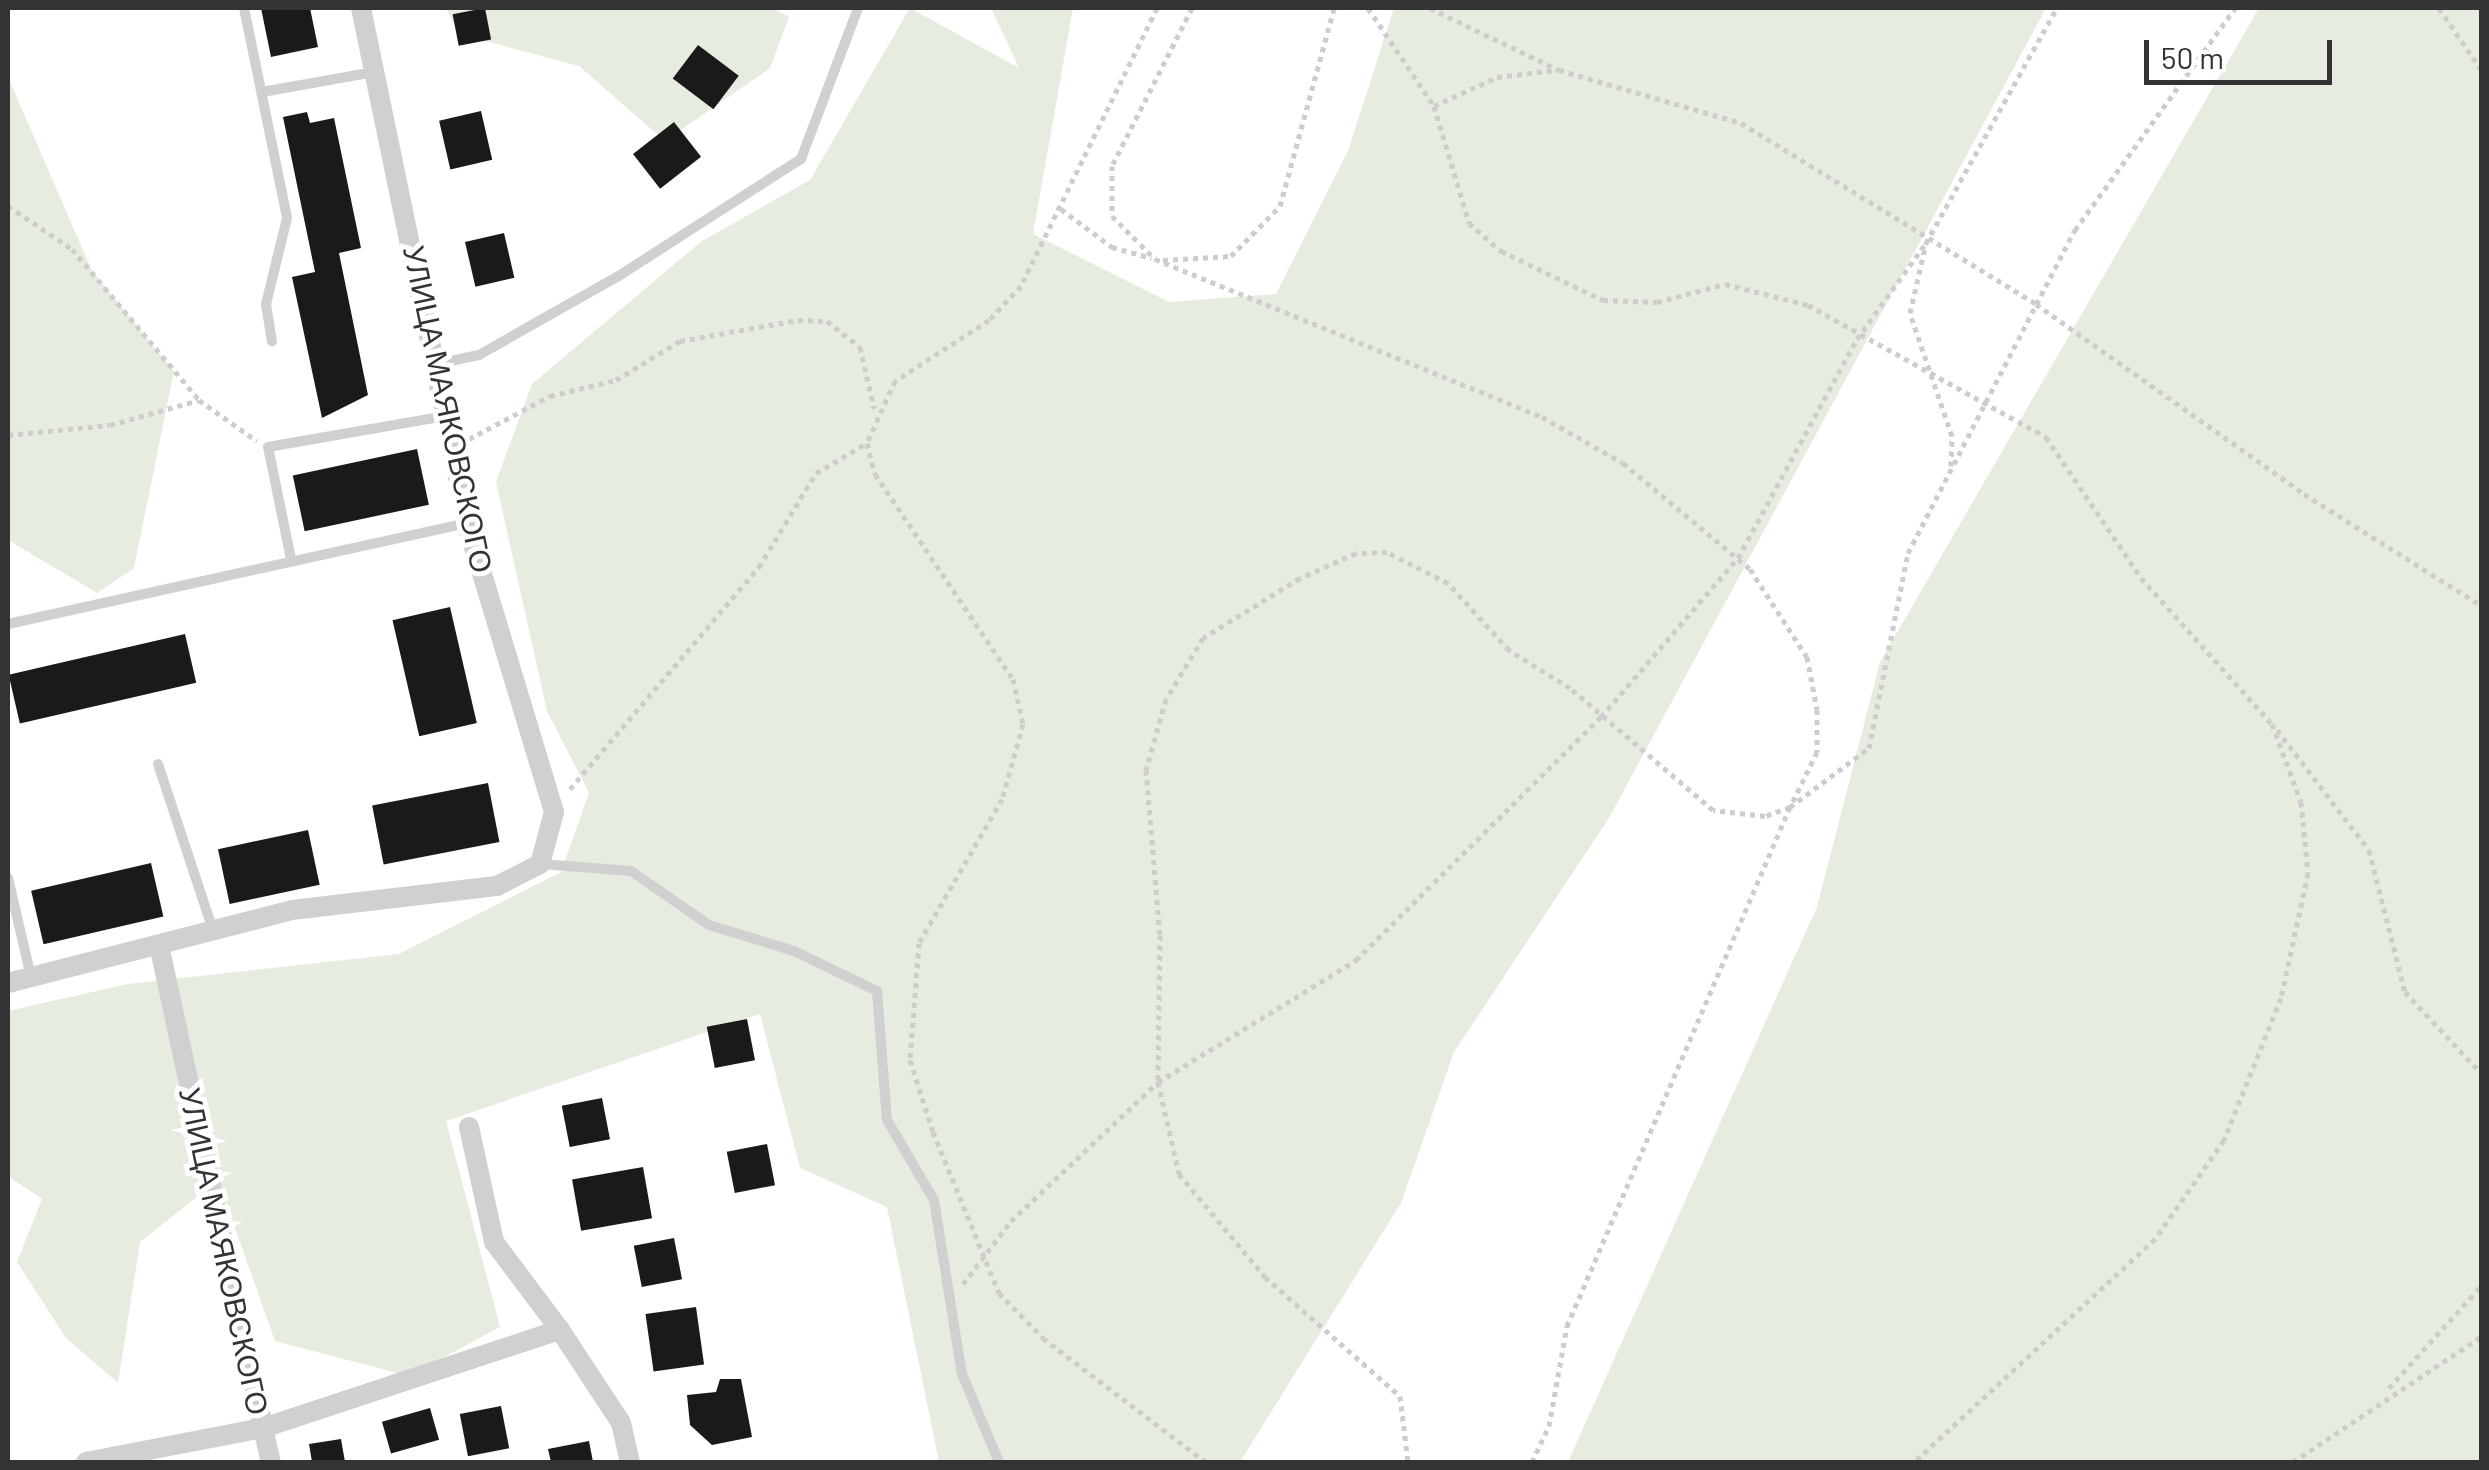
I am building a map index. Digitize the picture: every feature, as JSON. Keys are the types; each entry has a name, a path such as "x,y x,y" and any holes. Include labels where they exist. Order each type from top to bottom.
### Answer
{"street":[{"name":"УЛИЦА МАЯКОВСКОГО","path":"361,8 468,523 554,812"},
{"path":"8,983 292,910 497,886 540,864 554,812"},
{"name":"УЛИЦА МАЯКОВСКОГО","path":"159,946 263,1428 560,1330"},
{"path":"469,1127 494,1242 560,1330 621,1422 630,1462"},
{"path":"86,1462 263,1428 271,1462"}],"lane":[{"path":"244,8 286,218 266,304 272,342"},
{"path":"436,364 479,354 617,277 800,159 858,8"},
{"path":"262,92 376,72"},
{"path":"292,558 268,447 446,416"},
{"path":"8,624 292,558 468,523"},
{"path":"158,764 213,931"},
{"path":"540,864 631,871 709,924 794,951 877,991 887,1120 934,1200 962,1374 998,1462"},
{"path":"8,878 31,978"}],"path":[{"path":"1157,8 1022,286 990,320 895,381 875,410 867,443 875,474 1014,678 1023,724 1002,799 919,944 910,1060 999,1293 1043,1338 1206,1462"},
{"path":"1192,8 1112,166 1112,216 1155,259 1231,256 1280,206 1334,8"},
{"path":"1368,8 1434,106 1470,223 1534,272 1603,300 1657,302 1725,284 1764,290 1808,305 1857,340 2046,438 2141,578 2272,724 2369,850 2405,992 2482,1074"},
{"path":"1430,8 1558,70 1741,123 1926,243 2036,304 2482,606"},
{"path":"956,1290 987,1260 1011,1220 1158,1082 1356,960 1601,717 1738,558 1857,340 1926,243 2058,8"},
{"path":"1408,1462 1400,1396 1207,1218 1178,1174 1158,1082 1160,935 1146,770 1166,699 1203,638 1300,578 1356,553 1387,552 1437,575 1509,650 1601,717 1713,810 1765,816 1790,807 1869,748 1908,553 2074,230 2235,8"},
{"path":"2439,8 2482,70"},
{"path":"1434,106 1497,78 1558,70"},
{"path":"8,206 72,249 199,400 268,447"},
{"path":"1060,209 1112,247 1155,259 1542,417 1623,463 1738,558 1807,657 1817,752 1566,1326 1549,1426 1532,1462"},
{"path":"1926,243 1910,313 1926,375 1952,436 1951,470"},
{"path":"452,443 489,434 550,396 616,380 680,341 798,320 827,321 860,347 875,410"},
{"path":"8,435 110,425 199,400"},
{"path":"554,812 759,566 816,473 867,443"},
{"path":"1914,1462 2155,1239 2224,1140 2280,998 2308,874 2301,802 2272,724"},
{"path":"2384,1394 2482,1285"},
{"path":"2294,1462 2384,1394 2482,1336"}],"shaded area":[{"path":"446,8 772,8 789,17 770,68 665,141 579,66 459,34"},
{"path":"910,8 1019,68 991,8 1073,8 1033,234 1169,302 1276,294 1348,151 1394,8 2046,8 1609,818 1454,1052 1401,1203 1240,1462 939,1462 887,1207 800,1168 760,1014 446,1121 500,1327 409,1376 275,1341 218,1180 140,1242 118,1383 66,1338 17,1262 42,1199 8,1176 8,1011 128,984 399,954 561,872 589,793 547,711 496,482 532,384 702,241 810,180"},
{"path":"2259,8 2481,8 2481,1462 1568,1462 1817,907 1880,662"},
{"path":"8,77 92,271 174,371 134,568 97,593 8,540"}],"building":[{"path":"261,8 310,8 318,47 271,57"},
{"path":"485,8 491,39 459,46 453,14"},
{"path":"698,45 739,76 713,109 673,79"},
{"path":"481,111 492,160 450,169 439,121"},
{"path":"307,112 310,123 334,118 361,248 339,253 368,395 322,418 292,277 315,272 283,117"},
{"path":"674,122 701,157 660,189 633,154"},
{"path":"504,233 514,278 475,287 465,242"},
{"path":"417,449 429,505 305,531 293,475"},
{"path":"450,607 477,723 419,736 393,620"},
{"path":"185,634 196,683 20,723 9,675"},
{"path":"488,783 499,842 384,864 372,806"},
{"path":"308,830 320,885 230,904 218,849"},
{"path":"151,863 163,917 44,944 31,891"},
{"path":"747,1019 755,1060 715,1068 707,1027"},
{"path":"602,1098 610,1139 570,1147 562,1106"},
{"path":"767,1144 775,1185 735,1193 727,1152"},
{"path":"643,1167 652,1218 581,1231 572,1180"},
{"path":"674,1238 682,1279 642,1287 634,1246"},
{"path":"696,1307 704,1364 654,1372 645,1314"},
{"path":"720,1379 741,1379 752,1437 712,1445 690,1425 687,1395 716,1392"},
{"path":"501,1406 509,1448 468,1456 460,1414"},
{"path":"430,1408 439,1440 391,1454 382,1422"},
{"path":"341,1439 345,1462 312,1462 309,1444"},
{"path":"589,1441 593,1462 551,1462 548,1449"}]}
